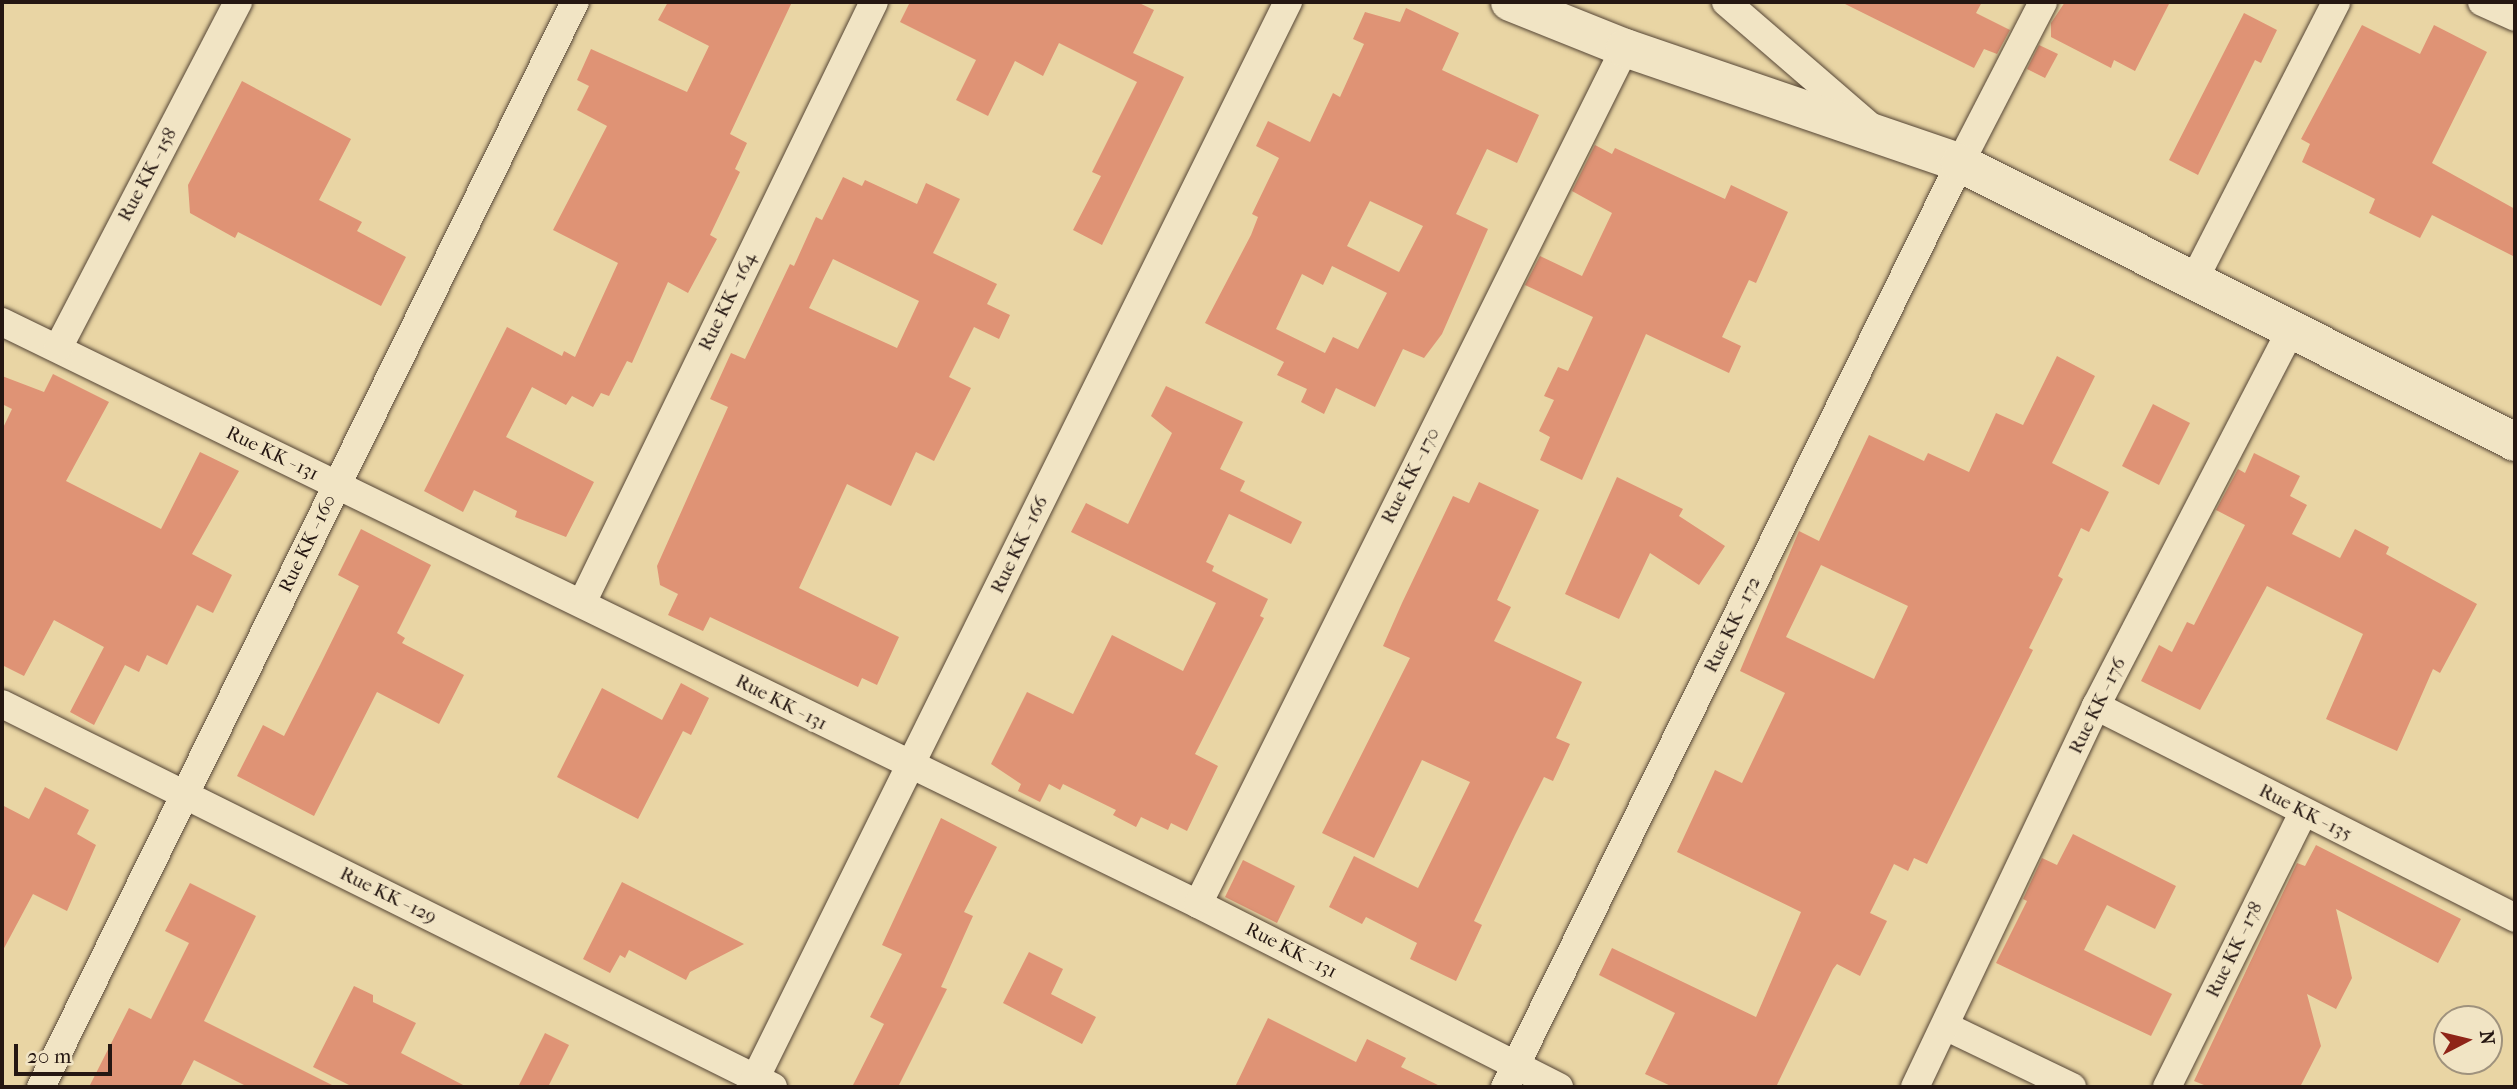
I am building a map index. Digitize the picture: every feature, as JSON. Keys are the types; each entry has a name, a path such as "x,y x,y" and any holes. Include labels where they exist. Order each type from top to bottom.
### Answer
{"street":[{"name":"Rue KK - 158","path":"58,348 238,2"},
{"name":"Rue KK - 160","path":"41,1087 575,2"},
{"name":"Rue KK - 164","path":"582,603 874,2"},
{"name":"Rue KK - 166","path":"760,1084 910,767 1288,2"},
{"path":"1510,2 1625,48 1960,163 2515,442"},
{"path":"1727,2 1882,136"},
{"name":"Rue KK - 172","path":"1511,1076 1960,163 2043,2"},
{"path":"2193,282 2336,2"},
{"path":"2482,2 2515,17"},
{"name":"Rue KK - 170","path":"1198,904 1625,48"},
{"name":"Rue KK - 131","path":"2,322 337,487 582,603 910,767 1198,904 1511,1076 1559,1087"},
{"name":"Rue KK - 176","path":"1915,1087 2096,706 2291,330"},
{"name":"Rue KK - 129","path":"2,704 760,1084"},
{"name":"Rue KK - 135","path":"2096,706 2515,918"},
{"name":"Rue KK - 178","path":"2167,1087 2303,813"},
{"path":"1945,1026 2072,1087"}],"building":[{"path":"668,2 792,2 730,134 747,143 735,169 740,172 710,235 717,239 688,293 668,282 632,363 627,361 609,396 601,393 593,407 572,396 566,405 532,387 506,437 594,482 566,537 515,517 517,511 474,490 463,512 424,491 507,327 562,356 564,351 575,357 618,263 553,230 607,126 577,110 589,86 577,80 591,49 687,92 709,46 658,20"},
{"path":"910,2 1137,2 1154,10 1133,53 1184,77 1102,245 1073,230 1101,176 1092,172 1137,82 1059,43 1043,76 1015,61 988,116 956,100 976,60 900,22"},
{"path":"1841,2 1982,2 1976,13 2010,30 1997,54 1984,49 1974,68"},
{"path":"2065,2 2170,2 2135,71 2114,60 2111,68 2051,37 2051,23"},
{"path":"1406,8 1459,33 1442,70 1539,115 1517,163 1487,149 1456,214 1488,229 1442,334 1424,358 1403,349 1375,407 1336,388 1324,414 1301,402 1307,389 1277,375 1284,362 1205,323 1251,235 1258,217 1252,214 1279,158 1256,146 1268,121 1310,142 1333,93 1340,97 1364,44 1353,39 1365,12 1400,22","holes":["1370,201 1423,226 1399,272 1347,246","1332,266 1387,293 1358,349 1333,337 1325,353 1276,329 1302,274 1323,285"]},
{"path":"2244,13 2277,30 2261,63 2255,60 2198,175 2169,160"},
{"path":"2362,25 2420,54 2434,25 2487,52 2432,163 2515,209 2515,257 2432,215 2420,238 2369,213 2375,199 2302,162 2310,144 2301,139"},
{"path":"2039,45 2058,54 2045,78 2027,69"},
{"path":"242,81 351,139 319,200 362,222 357,231 406,257 381,306 238,232 235,238 190,213 188,185"},
{"path":"1595,145 1612,154 1615,148 1725,199 1731,185 1788,212 1756,283 1749,280 1722,337 1741,346 1729,373 1646,334 1582,480 1540,460 1550,437 1539,431 1554,400 1544,396 1558,367 1568,371 1593,317 1525,285 1540,256 1582,276 1612,213 1572,191"},
{"path":"843,177 862,186 865,180 917,204 926,183 960,199 933,253 997,284 987,304 1010,315 999,339 974,327 949,377 971,388 934,461 916,452 891,506 847,484 799,588 899,637 877,685 862,678 858,687 710,617 703,631 668,615 678,594 660,585 657,566 728,407 710,399 731,353 745,359 790,264 794,266 816,217 822,220","holes":["833,259 919,301 897,348 809,308"]},
{"path":"2057,356 2095,376 2052,463 2109,492 2089,532 2081,528 2058,576 2063,579 2029,648 2033,650 1927,864 1914,858 1908,871 1894,864 1870,913 1887,921 1860,976 1837,964 1833,969 1776,1087 1673,1087 1645,1074 1675,1013 1599,975 1612,948 1756,1017 1801,912 1677,852 1715,770 1742,783 1785,693 1740,671 1799,531 1819,541 1869,435 1924,461 1928,453 1969,472 1996,413 2023,425","holes":["1821,565 1908,606 1874,679 1786,637"]},
{"path":"53,374 109,402 66,481 161,529 200,452 239,471 192,554 232,575 213,613 197,605 167,665 147,655 139,672 125,665 94,725 70,712 104,647 54,620 24,676 2,665 2,430 12,409 2,404 2,376 44,392"},
{"path":"1166,386 1243,422 1220,469 1245,481 1240,491 1302,522 1291,544 1229,514 1206,562 1214,566 1212,571 1268,599 1260,616 1264,618 1195,754 1218,766 1187,831 1171,823 1168,830 1141,817 1136,827 1113,815 1116,810 1063,784 1060,790 1049,784 1040,802 1018,791 1021,784 991,764 1027,692 1073,714 1112,635 1183,671 1216,603 1071,532 1086,503 1128,524 1172,433 1151,416"},
{"path":"2153,404 2190,423 2159,485 2122,466"},
{"path":"2254,453 2300,476 2290,496 2307,505 2292,534 2340,558 2355,529 2389,547 2386,554 2477,604 2440,673 2433,669 2397,751 2326,719 2363,634 2267,586 2200,710 2141,681 2159,645 2172,652 2187,622 2194,625 2245,525 2216,510 2238,469 2245,473"},
{"path":"1617,477 1683,509 1679,516 1725,546 1699,585 1650,553 1619,619 1565,594"},
{"path":"1479,482 1539,510 1497,600 1511,607 1494,641 1582,682 1556,738 1570,744 1553,781 1544,777 1515,835 1474,921 1482,925 1456,981 1410,959 1417,943 1366,917 1362,924 1329,907 1354,856 1418,888 1470,782 1422,760 1374,858 1322,833 1410,658 1383,646 1402,603 1453,496 1469,503"},
{"path":"361,529 431,565 397,633 405,638 402,643 464,675 439,724 377,692 314,816 237,776 263,725 284,736 320,665 359,586 338,575"},
{"path":"681,683 709,698 691,735 683,731 638,819 557,777 602,688 662,720"},
{"path":"45,787 89,810 77,834 96,845 67,911 33,894 2,952 2,805 29,819"},
{"path":"941,818 997,847 964,912 973,916 941,987 947,989 898,1087 852,1087 884,1024 870,1017 902,954 882,945"},
{"path":"2073,834 2176,886 2155,929 2107,905 2084,950 2172,994 2151,1036 1996,963 2027,901 2023,899 2042,858 2057,865"},
{"path":"2316,845 2461,919 2438,963 2336,909 2352,978 2336,1009 2307,994 2321,1046 2300,1087 2209,1087 2194,1081 2297,863 2305,866"},
{"path":"1243,860 1295,886 1277,923 1225,897"},
{"path":"622,882 744,944 690,972 686,980 629,950 625,958 620,955 610,973 583,959"},
{"path":"190,883 256,916 204,1021 336,1087 248,1087 194,1060 180,1087 89,1087 129,1008 151,1019 189,943 165,931"},
{"path":"1029,952 1063,969 1051,994 1096,1017 1082,1044 1003,1003"},
{"path":"354,986 373,995 373,1002 416,1023 401,1053 467,1087 353,1087 313,1067"},
{"path":"1268,1018 1356,1062 1367,1039 1406,1058 1401,1067 1442,1087 1235,1087"},
{"path":"545,1033 569,1045 548,1087 518,1087"}]}
